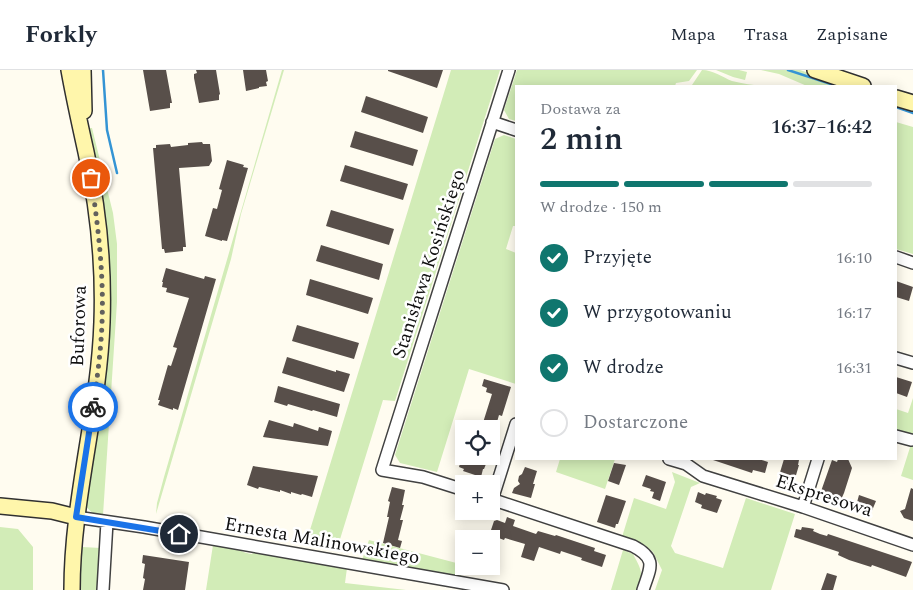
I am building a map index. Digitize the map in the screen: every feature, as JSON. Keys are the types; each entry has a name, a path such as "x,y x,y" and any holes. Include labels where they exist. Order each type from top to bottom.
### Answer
{"main road":[{"name":"Buforowa","path":"69,70 94,196 100,243 102,322 96,389 76,517 72,590"},
{"name":"Buforowa","path":"82,70 86,152"},
{"path":"815,70 860,85"},
{"path":"897,98 913,103"},
{"path":"0,506 52,511 76,517"}],"street":[{"name":"Stanisława Kosińskiego","path":"455,487 423,478 382,470 509,70"},
{"path":"492,122 515,130"},
{"path":"897,258 913,263"},
{"path":"897,358 913,363"},
{"path":"500,475 515,427"},
{"path":"897,436 911,440"},
{"name":"Ekspresowa","path":"672,460 686,464 702,476 913,544"},
{"path":"802,507 818,460"},
{"path":"500,503 642,551 649,557 651,567 643,590"},
{"name":"Ernesta Malinowskiego","path":"76,517 503,590"},
{"path":"104,590 107,522"}],"green space":[{"path":"282,70 284,70 241,214 231,259 156,514 164,477"},
{"path":"451,70 500,70 395,401 383,400 337,549 306,543"},
{"path":"517,70 697,70 689,81 676,83 675,85 515,85 515,121 509,119 504,110"},
{"path":"702,70 706,70 732,81 755,85 692,85"},
{"path":"716,70 739,70 747,72 745,80"},
{"path":"761,70 800,70 844,85 805,85 779,74"},
{"path":"897,122 913,127 913,254 897,249"},
{"path":"90,128 92,128 113,213 117,244 117,302 103,515 93,513 86,506 102,393 97,180"},
{"path":"504,135 515,139 515,226 513,226 506,249 515,253 515,384 469,369 437,472 400,463 395,455 495,139"},
{"path":"913,398 913,436 897,431 897,409 908,413"},
{"path":"913,441 913,480 901,476"},
{"path":"560,460 615,460 605,489 556,472"},
{"path":"672,472 700,483 691,487 671,546 675,553 723,568 746,498 795,514 771,590 655,590 662,570 653,552 646,546 622,537 634,498 666,509 675,482"},
{"path":"0,527 18,529 33,547 33,590 0,590"},
{"path":"369,540 455,563 455,575 461,575 460,578 362,560"},
{"path":"213,545 252,554 254,552 347,568 345,583 406,590 206,590"},
{"path":"82,547 101,548 98,590 79,590"},
{"path":"623,550 633,554 640,568 641,579 638,590 611,590"}],"building":[{"path":"143,70 166,70 172,103 170,103 170,108 150,111"},
{"path":"196,70 216,70 220,94 219,100 199,103 194,78 194,74 197,73"},
{"path":"243,70 266,70 267,86 246,91"},
{"path":"388,70 443,70 437,88"},
{"path":"366,96 428,117 423,133 361,112"},
{"path":"355,131 418,150 413,166 350,147"},
{"path":"202,142 203,144 210,144 212,161 209,166 179,168 186,247 183,247 183,251 165,253 164,249 162,249 153,148 156,148 156,145 170,144 171,147"},
{"path":"227,160 248,168 227,241 222,241 205,236 213,208 217,209 222,190 219,189"},
{"path":"345,165 408,184 403,200 340,181"},
{"path":"331,210 394,229 389,245 326,226"},
{"path":"321,245 383,264 379,280 316,261"},
{"path":"166,268 204,279 205,276 216,279 178,410 158,405 160,400 158,400 168,365 171,366 177,348 173,347 189,298 166,292 167,288 162,287"},
{"path":"310,279 373,298 368,314 306,295"},
{"path":"897,281 913,287 909,301 897,297"},
{"path":"297,325 359,343 354,359 292,341"},
{"path":"287,357 336,372 336,370 350,374 344,392 282,373"},
{"path":"897,377 912,382 907,397 897,393"},
{"path":"484,379 511,387 502,416 499,415 498,420 484,420 492,394 486,392 487,388 482,386"},
{"path":"278,386 340,404 337,417 274,402"},
{"path":"269,420 293,427 294,423 318,431 319,427 332,431 328,446 263,437"},
{"path":"713,460 762,460 768,462 765,473 753,470 752,473"},
{"path":"784,460 799,460 794,482 792,482 791,486 778,482"},
{"path":"832,460 837,462 838,460 848,460 852,468 839,504 819,497"},
{"path":"614,463 626,465 619,485 608,481"},
{"path":"460,465 486,465 482,475 463,471 464,469 459,467"},
{"path":"253,466 318,476 312,497 291,492 291,494 280,490 280,492 259,487 258,489 247,485"},
{"path":"525,467 537,471 531,498 512,493 514,488 520,484 518,481 519,476"},
{"path":"646,475 666,482 660,501 652,498 654,492 650,491 651,489 642,486"},
{"path":"392,487 405,490 400,520 403,520 398,540 402,541 400,548 383,543 389,517 387,517 390,502 388,501"},
{"path":"911,488 913,489 913,521 904,518 900,511 905,509"},
{"path":"698,492 717,496 716,498 722,500 717,513 701,508 702,505 695,502"},
{"path":"606,495 626,501 615,528 597,522"},
{"path":"859,495 876,501 871,513 861,510 862,508 856,506"},
{"path":"507,517 515,520 513,526 536,534 538,531 556,535 595,548 594,551 606,555 602,567 561,551 560,554 539,547 534,561 521,557 525,544 505,538 504,540 500,538 500,530 491,530 494,521 497,520 505,523"},
{"path":"802,527 814,529 813,531 820,534 827,536 828,534 912,562 906,577 872,565 871,567 849,560 838,555 839,552 794,537 796,529 801,530"},
{"path":"143,555 189,562 185,590 143,590 145,564 142,563"},
{"path":"827,573 837,576 833,590 821,590"}],"waterway":[{"path":"103,70 107,130 117,173"},
{"path":"788,70 834,85"},
{"path":"897,107 913,113"}],"way so far":[{"path":"91,178 100,243 102,322 100,356 93,407"}],"route":[{"path":"93,407 76,517 179,534"}]}
